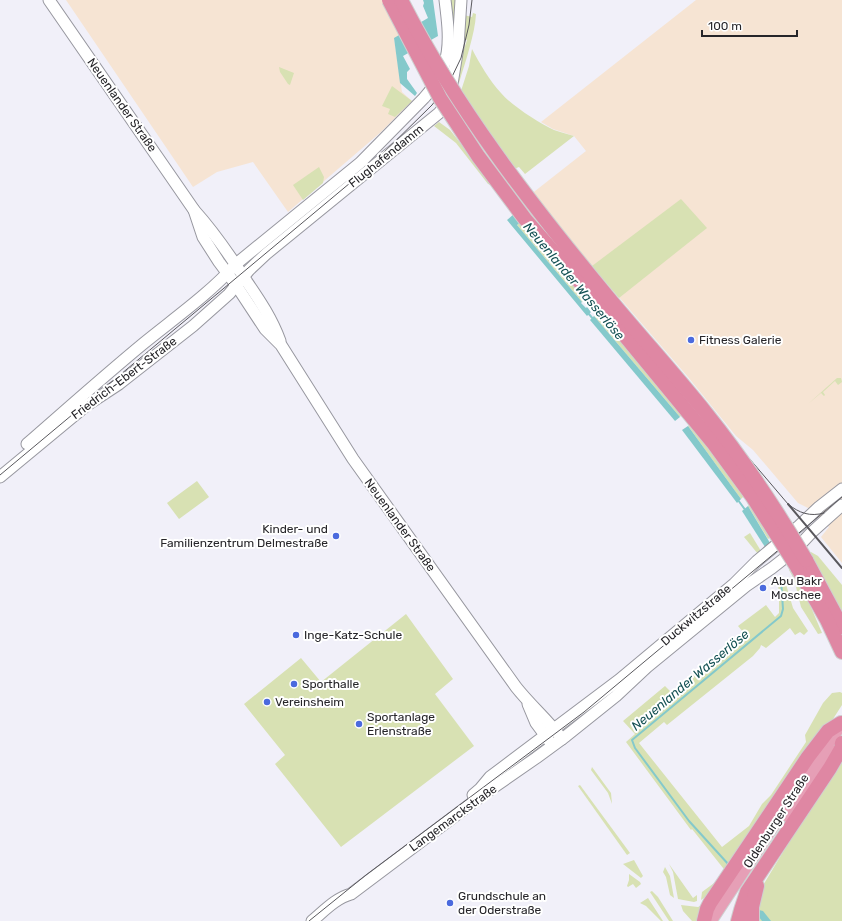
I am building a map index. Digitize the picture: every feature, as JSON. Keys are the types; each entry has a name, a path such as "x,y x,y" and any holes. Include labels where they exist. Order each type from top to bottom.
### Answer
{"highway":[{"path":"389,0 440,98 478,156 525,219 603,309 714,444 801,564 842,627"},
{"path":"400,0 435,64 514,181 724,437 779,515 842,652"},
{"path":"704,921 710,903 808,757 828,731 842,723"},
{"name":"Oldenburger Straße","path":"710,921 752,872 800,782 842,723"},
{"name":"Oldenburger Straße","path":"720,921 842,738"},
{"path":"738,921 752,872 830,768 841,749 842,743"},
{"path":"752,872 754,896 752,914"}],"main road":[{"name":"Neuenlander Straße","path":"49,0 194,210 208,226 236,264 274,324 281,345"},
{"name":"Flughafendamm","path":"236,264 360,163 433,87 441,76 445,64 448,44 445,0"},
{"name":"Flughafendamm","path":"244,276 266,254 439,113 447,103 451,90 458,47 461,0"},
{"name":"Neuenlander Straße","path":"194,210 202,237 265,329 281,345 353,459 526,700 536,723 562,739"},
{"name":"Friedrich-Ebert-Straße","path":"0,469 105,376 200,299 236,264"},
{"name":"Friedrich-Ebert-Straße","path":"0,477 87,405 119,384 193,326 229,294 244,276"},
{"name":"Duckwitzstraße","path":"550,733 631,670 734,584 756,561 842,489"},
{"name":"Duckwitzstraße","path":"562,739 616,696 647,667 746,586 795,550 812,532 842,505"},
{"name":"Neuenlander Straße","path":"550,733 553,746"},
{"name":"Langemarckstraße","path":"312,921 344,896 348,890 480,789 490,777 550,733"},
{"name":"Langemarckstraße","path":"344,896 351,894 484,794 562,739"}],"shaded area":[{"path":"66,0 383,0 403,39 394,38 402,92 412,101 381,132 288,212 253,162 217,172 193,187"},
{"path":"696,0 842,0 842,563 821,537 829,527 808,508 798,503 753,450 736,436 688,377 544,213 530,195 586,151 574,136 553,129 541,122"}],"green space":[{"path":"448,0 458,0 454,43"},
{"path":"473,13 476,14 474,30 459,83 456,79 457,70 467,40 462,38 464,15 472,17"},
{"path":"472,49 493,83 511,103 548,127 574,136 525,174 519,167 514,169 461,91 469,66"},
{"path":"279,67 294,73 290,85 280,72"},
{"path":"392,86 412,101 395,117 388,114 390,109 382,106"},
{"path":"439,122 450,130 494,186 488,184 456,143 434,126"},
{"path":"319,167 324,177 323,183 303,200 293,185"},
{"path":"681,199 707,228 619,298 592,266"},
{"path":"522,221 586,298 582,302 517,225"},
{"path":"596,315 612,331 682,414 680,417 594,316"},
{"path":"837,378 841,378 842,382 838,385 835,381 823,392 825,395 824,396 821,393 808,404"},
{"path":"690,424 742,492 744,496 741,499 688,426"},
{"path":"197,481 209,497 179,519 167,503"},
{"path":"749,505 771,537 768,539 748,506"},
{"path":"750,533 761,551 758,554 744,537"},
{"path":"811,552 818,556 842,585 842,614 810,553"},
{"path":"791,569 807,598 822,633 818,634 801,607 794,579 789,570"},
{"path":"777,577 785,581 793,608 808,631 804,635 800,632 795,635 790,628 766,648 761,645 753,656 667,725 664,722 639,743 722,847 749,826 762,804 771,795 806,742 805,735 823,703 832,693 842,693 842,705 833,719 818,736 727,873 692,829 691,830 626,742 635,734 623,721 665,686 671,692 717,654 721,660 748,638 738,626 766,605 775,617 779,613"},
{"name":"Sportanlage Erlenstraße","path":"406,614 453,679 435,694 474,746 341,847 275,764 285,755 244,704 301,658 321,682"},
{"path":"842,754 842,921 758,921 759,892"},
{"path":"592,767 611,793 612,804 608,793 591,770"},
{"path":"580,785 630,853 627,855 578,786"},
{"path":"634,860 643,876 641,878 623,864"},
{"path":"669,864 693,898 697,895 697,901 694,902 678,899 673,872"},
{"path":"665,867 670,876 674,898 670,895 666,877 663,872"},
{"path":"629,874 641,884 636,888 633,884 628,887 627,886"},
{"path":"725,875 715,890 701,900 702,892"},
{"path":"652,891 658,897 673,921 669,921 650,892"},
{"path":"648,898 663,921 661,921 646,906 640,903"},
{"path":"704,904 699,921 692,921 683,911 681,905 698,907"}],"water":[{"path":"423,0 433,0 438,36 403,56 410,69 407,72 407,79 417,93 415,96 400,83 394,38 428,18 423,6"},
{"path":"515,213 525,219 517,225 582,302 581,303 591,312 587,316 507,220"},
{"path":"594,316 680,417 675,421 590,320"},
{"path":"688,426 741,499 737,503 682,430"},
{"path":"748,506 770,543 765,547 742,511"},
{"path":"759,910 763,911 771,921 762,921 757,916"}],"waterway":[{"name":"Neuenlander Wasserlöse","path":"588,313 594,320"},
{"name":"Neuenlander Wasserlöse","path":"738,500 746,511"},
{"name":"Neuenlander Wasserlöse","path":"729,865 689,821 635,748 632,740 781,616 783,609 781,580"}],"tram line":[{"path":"0,475 368,168 432,105 449,83 461,58 469,25 472,0"},
{"path":"415,45 447,85 509,176 788,504 796,510 805,513 814,515 824,513"},
{"path":"309,921 366,875 584,712 842,497"}],"railway":[{"path":"788,504 842,568"}],"place":[{"name":"Fitness Galerie","path":"691,340"},
{"name":"Kinder- und Familienzentrum Delmestraße","path":"336,536"},
{"name":"Abu Bakr Moschee","path":"763,588"},
{"name":"Inge-Katz-Schule","path":"296,635"},
{"name":"Sporthalle","path":"294,684"},
{"name":"Vereinsheim","path":"267,702"},
{"name":"Sportanlage Erlenstraße","path":"359,724"},
{"name":"Grundschule an der Oderstraße","path":"450,903"}]}
